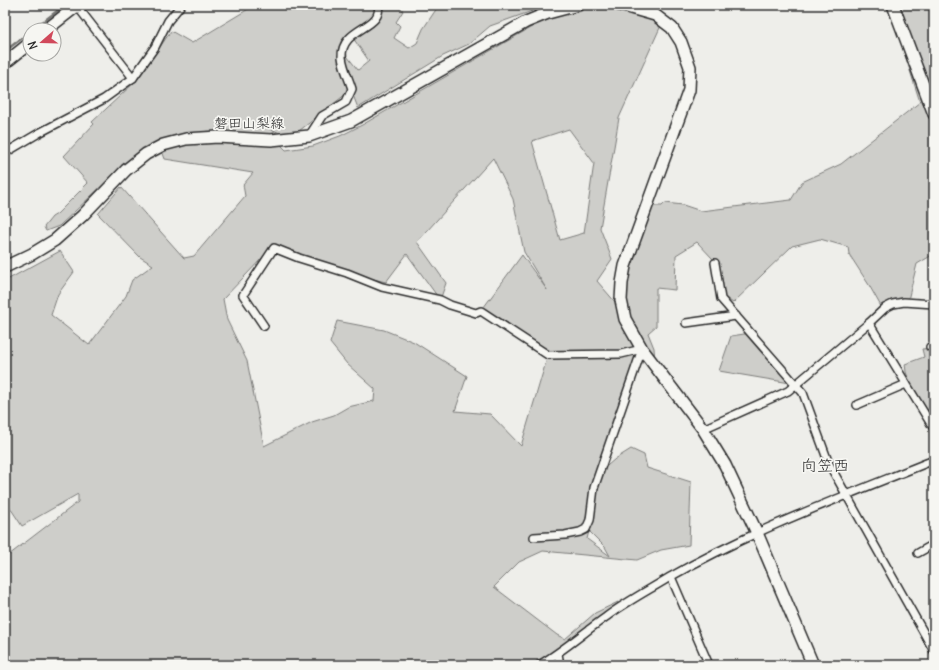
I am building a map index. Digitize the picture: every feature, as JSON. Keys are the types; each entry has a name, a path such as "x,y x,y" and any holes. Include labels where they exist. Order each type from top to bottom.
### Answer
{"street":[{"path":"5,153 57,123 104,99 133,78 155,47 168,21 181,5"},
{"path":"309,136 322,116 346,102 352,89 342,55 345,44 351,36 375,19 379,10 378,5"},
{"path":"529,5 564,8"},
{"name":"磐田山梨線","path":"5,267 32,254 55,240 82,216 126,170 146,154 163,145 186,139 218,138 272,140 309,136 351,121 526,22 564,8 578,5"},
{"path":"620,5 655,15 672,28 681,42 690,67 689,90 625,266 621,300 625,319 642,349 703,429 726,465 813,665"},
{"path":"893,5 934,114"},
{"path":"57,22 78,6 133,78"},
{"path":"5,63 22,49"},
{"path":"264,326 243,296 274,248 299,258 347,273 382,287 440,300 450,305 476,313 481,311 548,355 621,354 642,349"},
{"path":"715,263 721,299 803,393 829,464 934,650"},
{"path":"703,429 788,391 869,324 885,308 893,304 904,302 934,304"},
{"path":"686,323 736,316"},
{"path":"869,324 934,429"},
{"path":"534,537 565,535 580,532 586,529 590,520 594,488 642,349"},
{"path":"857,406 906,384"},
{"path":"539,665 558,654 605,617 671,577 756,533 934,460"},
{"path":"918,553 934,544"},
{"path":"671,577 709,665"},
{"path":"558,654 560,665"}],"shaded area":[{"path":"255,5 377,5 378,14 382,8 381,5 399,5 403,11 396,22 400,26 394,38 409,48 417,43 423,29 439,5 517,5 532,11 490,26 469,44 443,56 358,108 351,90 290,138 261,124 287,139 276,140 286,150 313,146 340,136 362,125 542,21 582,5 620,5 663,21 619,118 600,228 612,259 597,281 616,303 628,325 621,287 647,206 662,206 665,203 683,205 701,211 791,200 802,182 841,164 920,102 889,5 934,5 934,254 917,264 908,300 883,310 849,254 848,247 820,239 792,246 733,303 720,294 713,259 697,242 676,255 675,290 656,288 656,326 648,333 654,348 655,362 643,349 600,472 615,459 631,449 644,455 647,468 691,482 689,545 661,550 637,560 543,551 519,562 494,587 557,635 565,639 595,613 618,602 615,611 560,652 558,665 5,665 5,558 78,502 78,494 22,526 5,500 5,281 60,251 74,272 58,294 51,315 89,345 126,296 132,280 153,265 140,257 98,214 121,187 184,258 194,256 245,196 243,185 253,173 165,159 161,148 136,154 59,226 46,231 44,227 52,217 57,214 88,183 64,156 94,124 92,122 137,80 171,31 192,43","holes":["353,38 369,61 358,70 347,56 345,44","569,129 594,163 584,233 560,240 532,141","493,158 513,199 524,252 547,290 522,255 481,311 548,355 521,446 490,414 455,411 467,376 414,342 384,330 337,321 330,343 347,364 375,389 374,401 348,407 334,415 312,422 264,446 247,361 227,320 223,299 265,255 274,248 340,271 386,282 407,254 440,300 446,283 417,242","589,531 605,547 610,556 587,539"]},
{"path":"751,333 796,384 719,371 731,336"},
{"path":"934,348 934,411 930,411 917,402 906,372 905,364 924,357 922,349"}],"waterway":[{"path":"43,22 65,5"},
{"path":"5,51 22,38"}],"district":[{"name":"向笠西","path":"825,465"}]}
